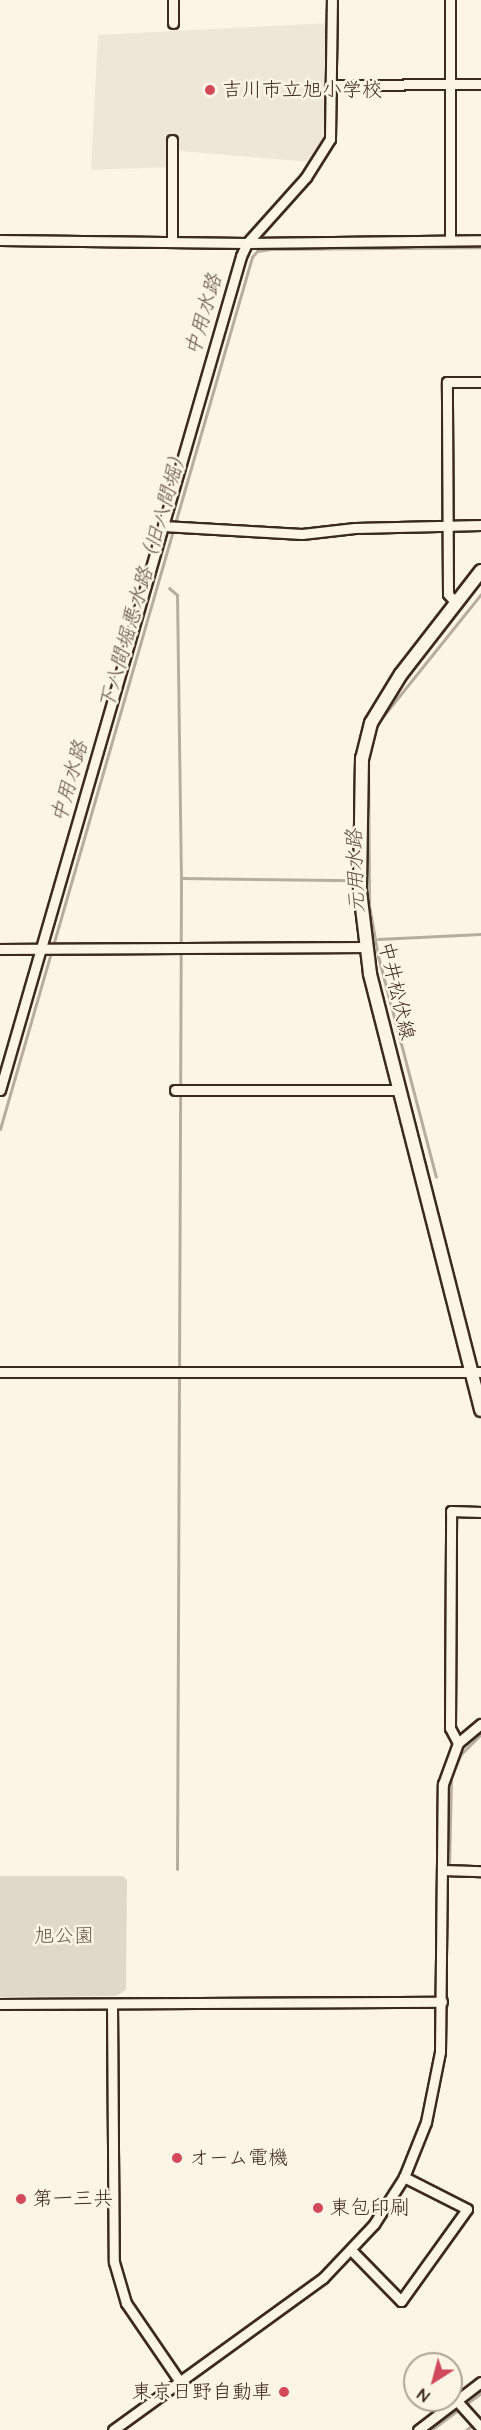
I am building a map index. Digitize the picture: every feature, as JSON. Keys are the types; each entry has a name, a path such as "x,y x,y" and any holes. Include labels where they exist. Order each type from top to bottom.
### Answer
{"main road":[{"name":"中井松伏線","path":"481,571 381,701 366,736 360,818 364,947 399,1090 476,1372 481,1410"}],"street":[{"path":"173,0 173,23"},
{"path":"0,1090 247,243 306,177 330,139 333,85 332,0"},
{"path":"450,0 450,240"},
{"path":"333,85 481,84"},
{"path":"172,140 172,240"},
{"path":"0,240 172,240 247,243 481,240"},
{"path":"456,603 448,594 447,382 481,382"},
{"path":"163,526 302,534 481,525"},
{"path":"0,949 364,947"},
{"path":"175,1090 399,1090"},
{"path":"0,1372 476,1372"},
{"path":"458,1743 450,1728 451,1512 481,1512"},
{"path":"113,2430 292,2304 352,2251 404,2177 435,2085 442,2002 443,1784 458,1743 481,1725"},
{"path":"442,1870 481,1871"},
{"path":"0,2004 442,2002"},
{"path":"112,2004 114,2262 126,2302 180,2382"},
{"path":"352,2251 401,2301 467,2209 404,2177"},
{"path":"463,2397 481,2382"},
{"path":"463,2407 481,2428"},
{"path":"418,2430 443,2412"}],"shaded area":[{"name":"吉川市立旭小学校","path":"329,23 323,144 308,162 170,150 170,167 91,170 98,35"}],"green space":[{"name":"旭公園","path":"0,1876 123,1876 127,1880 126,1990 116,1996 0,1997"}],"waterway":[{"name":"下八間堀悪水路（旧八間堀）","path":"0,1129 252,257 257,251 271,249 481,247"},
{"name":"中用水路","path":"209,350 238,249"},
{"name":"中用水路","path":"129,629 169,488"},
{"path":"169,588 177,595 181,878 177,1869"},
{"name":"元用水路","path":"380,720 481,594"},
{"name":"元用水路","path":"368,755 369,905 378,956 436,1177"},
{"path":"181,878 356,880"},
{"path":"378,939 481,934"},
{"path":"449,1866 451,1776 461,1754 481,1734"},
{"name":"元用水路","path":"431,2430 481,2393"},
{"path":"466,2430 481,2419"}],"place":[{"name":"吉川市立旭小学校","path":"210,90"},
{"name":"オーム電機","path":"177,2158"},
{"name":"第一三共","path":"21,2199"},
{"name":"東包印刷","path":"318,2208"},
{"name":"東京日野自動車","path":"284,2392"}]}
